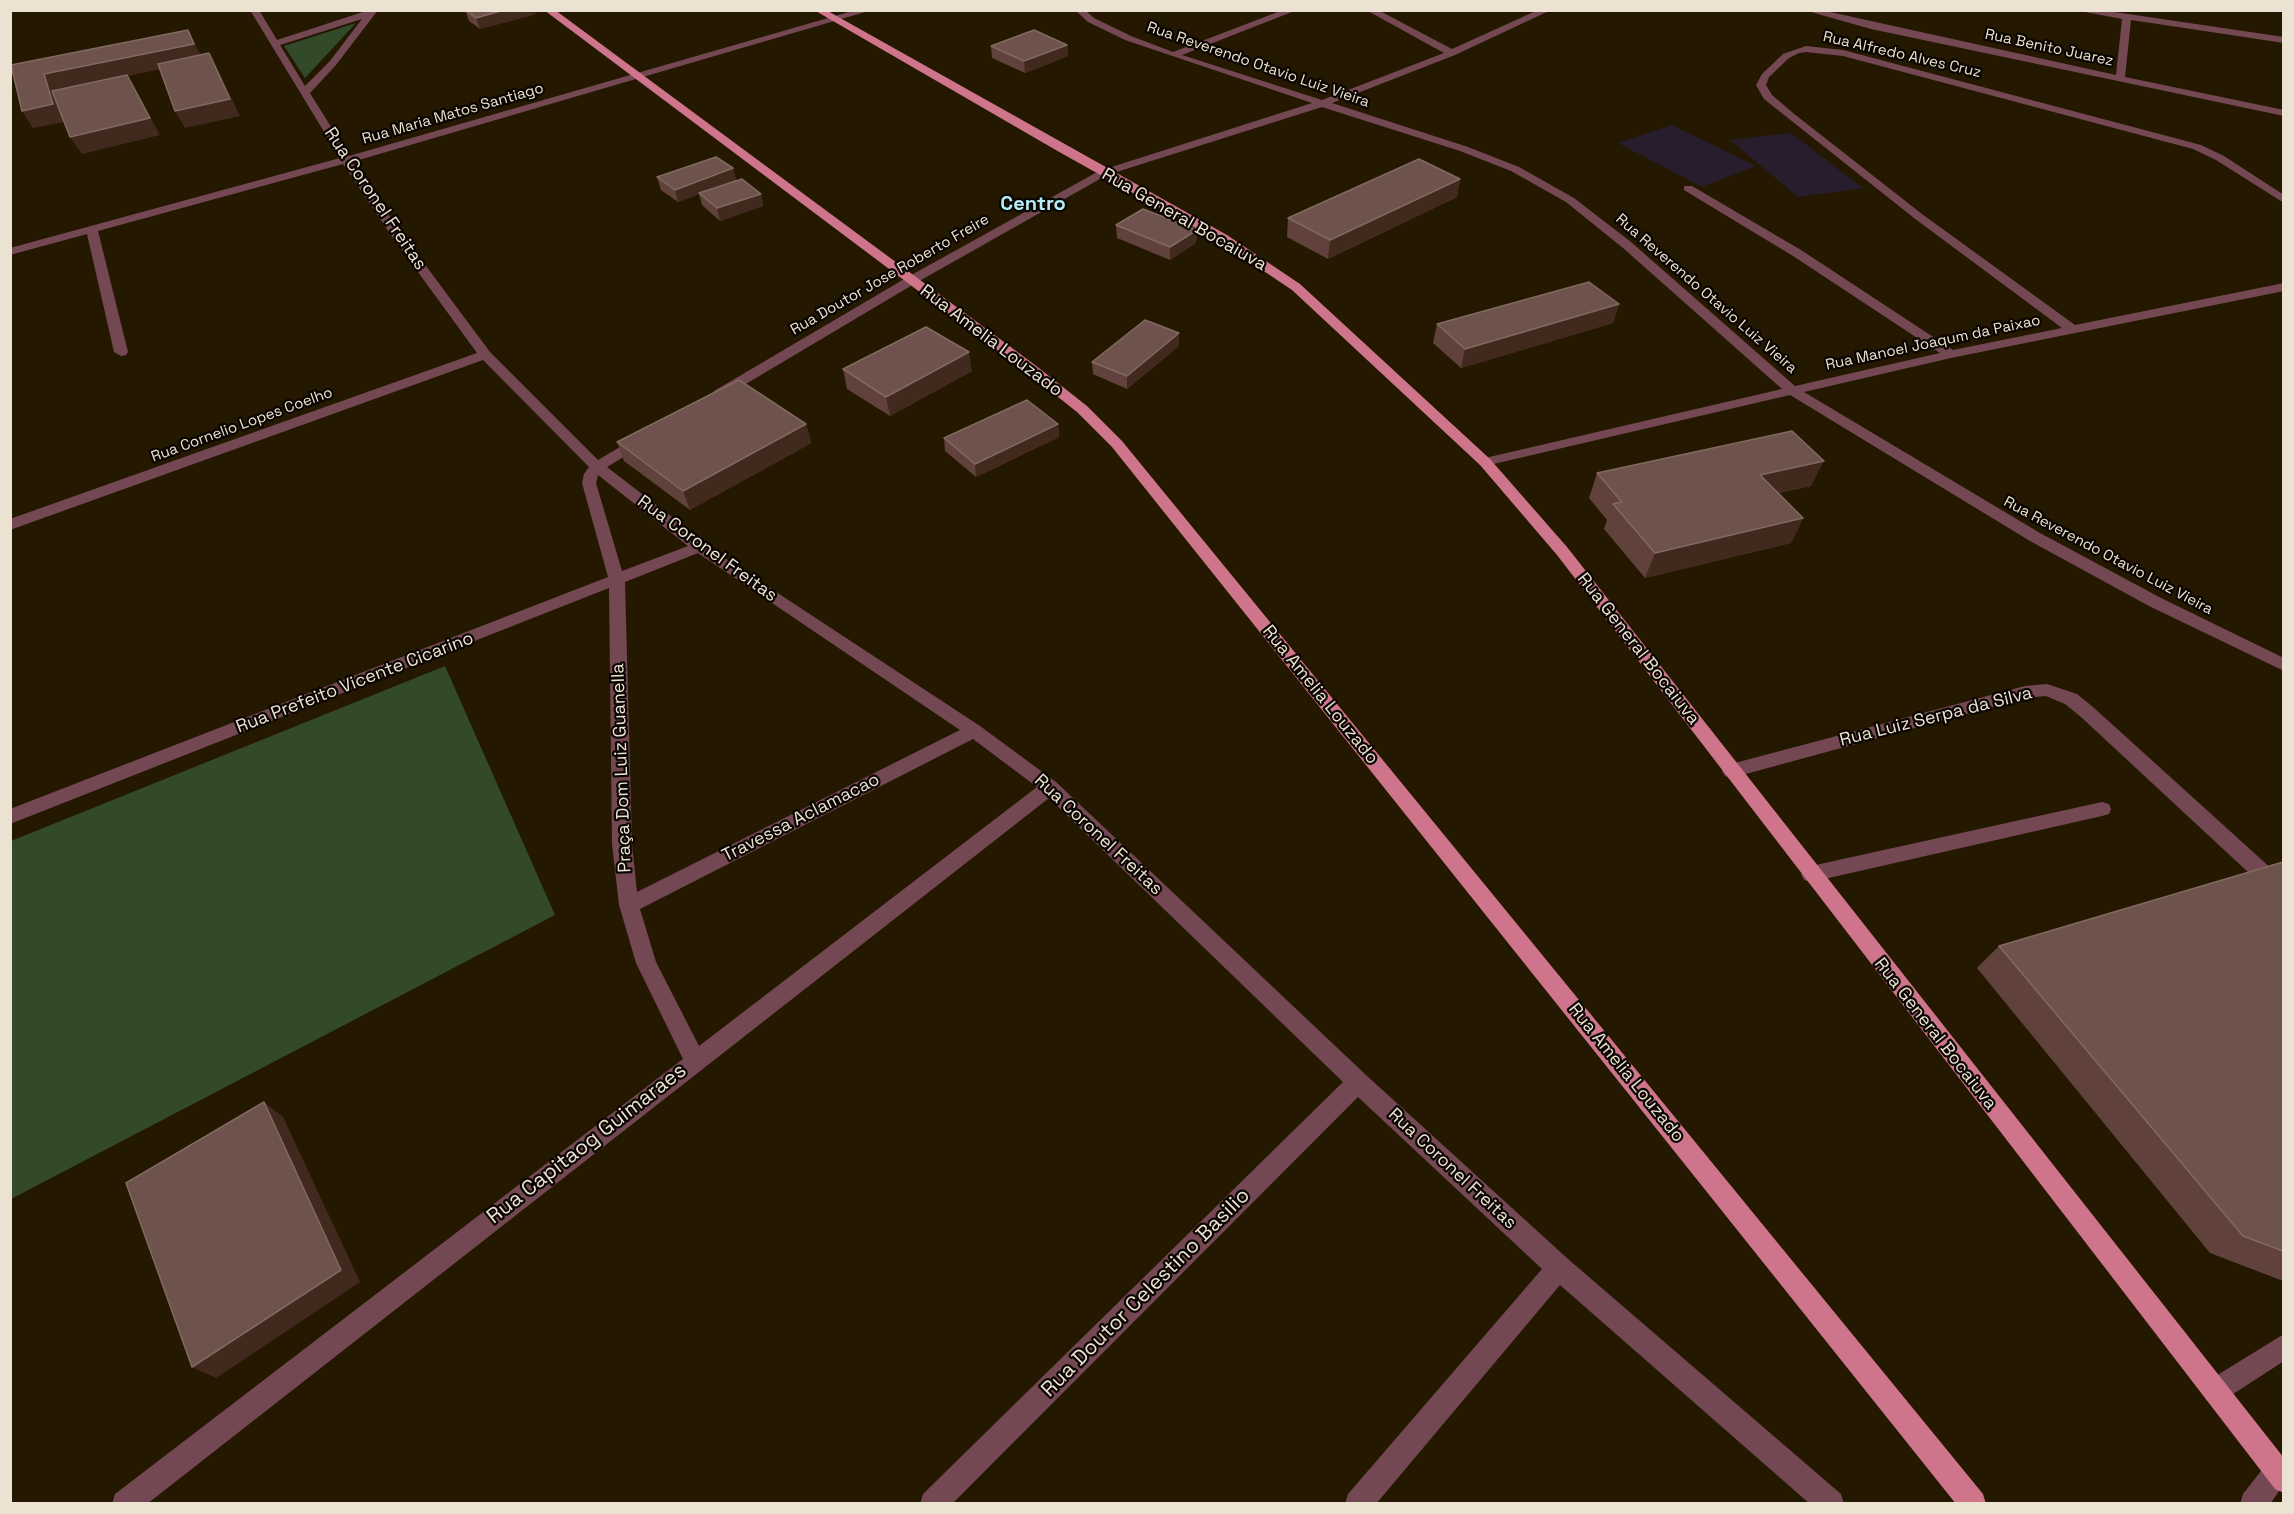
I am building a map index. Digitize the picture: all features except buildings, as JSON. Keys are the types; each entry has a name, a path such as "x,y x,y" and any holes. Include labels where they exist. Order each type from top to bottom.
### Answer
{"main road":[{"name":"Rua Amelia Louzado","path":"548,10 636,78 1030,368 1082,409 1118,444 1973,1503"},
{"name":"Rua General Bocaiuva","path":"818,10 934,74 1103,173 1223,238 1296,287 1485,462 1562,550 1731,771 2280,1476"}],"street":[{"name":"Rua Coronel Freitas","path":"254,10 346,160 395,233 485,355 597,467 699,548 974,731 1050,787 1358,1082 1559,1268 1831,1503"},
{"name":"Rua Maria Matos Santiago","path":"10,252 346,160 868,10"},
{"name":"Rua Reverendo Otavio Luiz Vieira","path":"1079,10 1091,20 1173,56 1464,149 1515,169 1570,200 1627,245 1791,390 2035,537 2155,602 2283,665"},
{"path":"1173,56 1293,10"},
{"path":"1370,10 1452,53"},
{"name":"Rua Doutor Jose Roberto Freire","path":"708,401 910,281 1103,173 1320,104 1452,53 1547,10"},
{"name":"Rua Benito Juarez","path":"1808,10 1871,26 2283,113"},
{"path":"2079,10 2283,40"},
{"path":"274,44 373,12"},
{"path":"305,92 333,63 373,12"},
{"path":"2120,79 2127,18"},
{"name":"Rua Alfredo Alves Cruz","path":"2074,331 1918,216 1789,115 1768,97 1761,85 1765,76 1786,56 1806,48 1843,53 2197,147 2220,158 2283,200"},
{"path":"1688,188 1797,253 1951,354"},
{"path":"92,229 121,351"},
{"name":"Rua Manoel Joaqum da Paixao","path":"1485,462 1951,354 2283,287"},
{"name":"Rua Cornelio Lopes Coelho","path":"10,525 485,355"},
{"path":"597,467 657,431"},
{"name":"Praça Dom Luiz Guanella","path":"597,467 591,474 589,483 616,581 622,844 629,905 646,963 695,1060"},
{"name":"Rua Prefeito Vicente Cicarino","path":"10,817 699,548"},
{"name":"Rua Luiz Serpa da Silva","path":"1731,771 2025,692 2047,690 2071,699 2087,712 2283,893"},
{"name":"Travessa Aclamacao","path":"629,905 974,731"},
{"name":"Rua Capitaog Guimaraes","path":"125,1503 1050,787"},
{"path":"1812,874 2102,809"},
{"name":"Rua Doutor Celestino Basilio","path":"933,1503 1358,1082"},
{"path":"1358,1503 1559,1268"},
{"path":"2215,1391 2283,1347"},
{"path":"2253,1503 2280,1476"}],"shaded area":[{"path":"1672,125 1756,166 1702,187 1618,143"},
{"path":"1791,133 1863,188 1798,197 1730,140"}],"green space":[{"path":"356,23 305,78 284,46"},
{"path":"445,666 555,915 11,1199 11,841"}],"district":[{"name":"Centro","path":"1033,205"}]}
